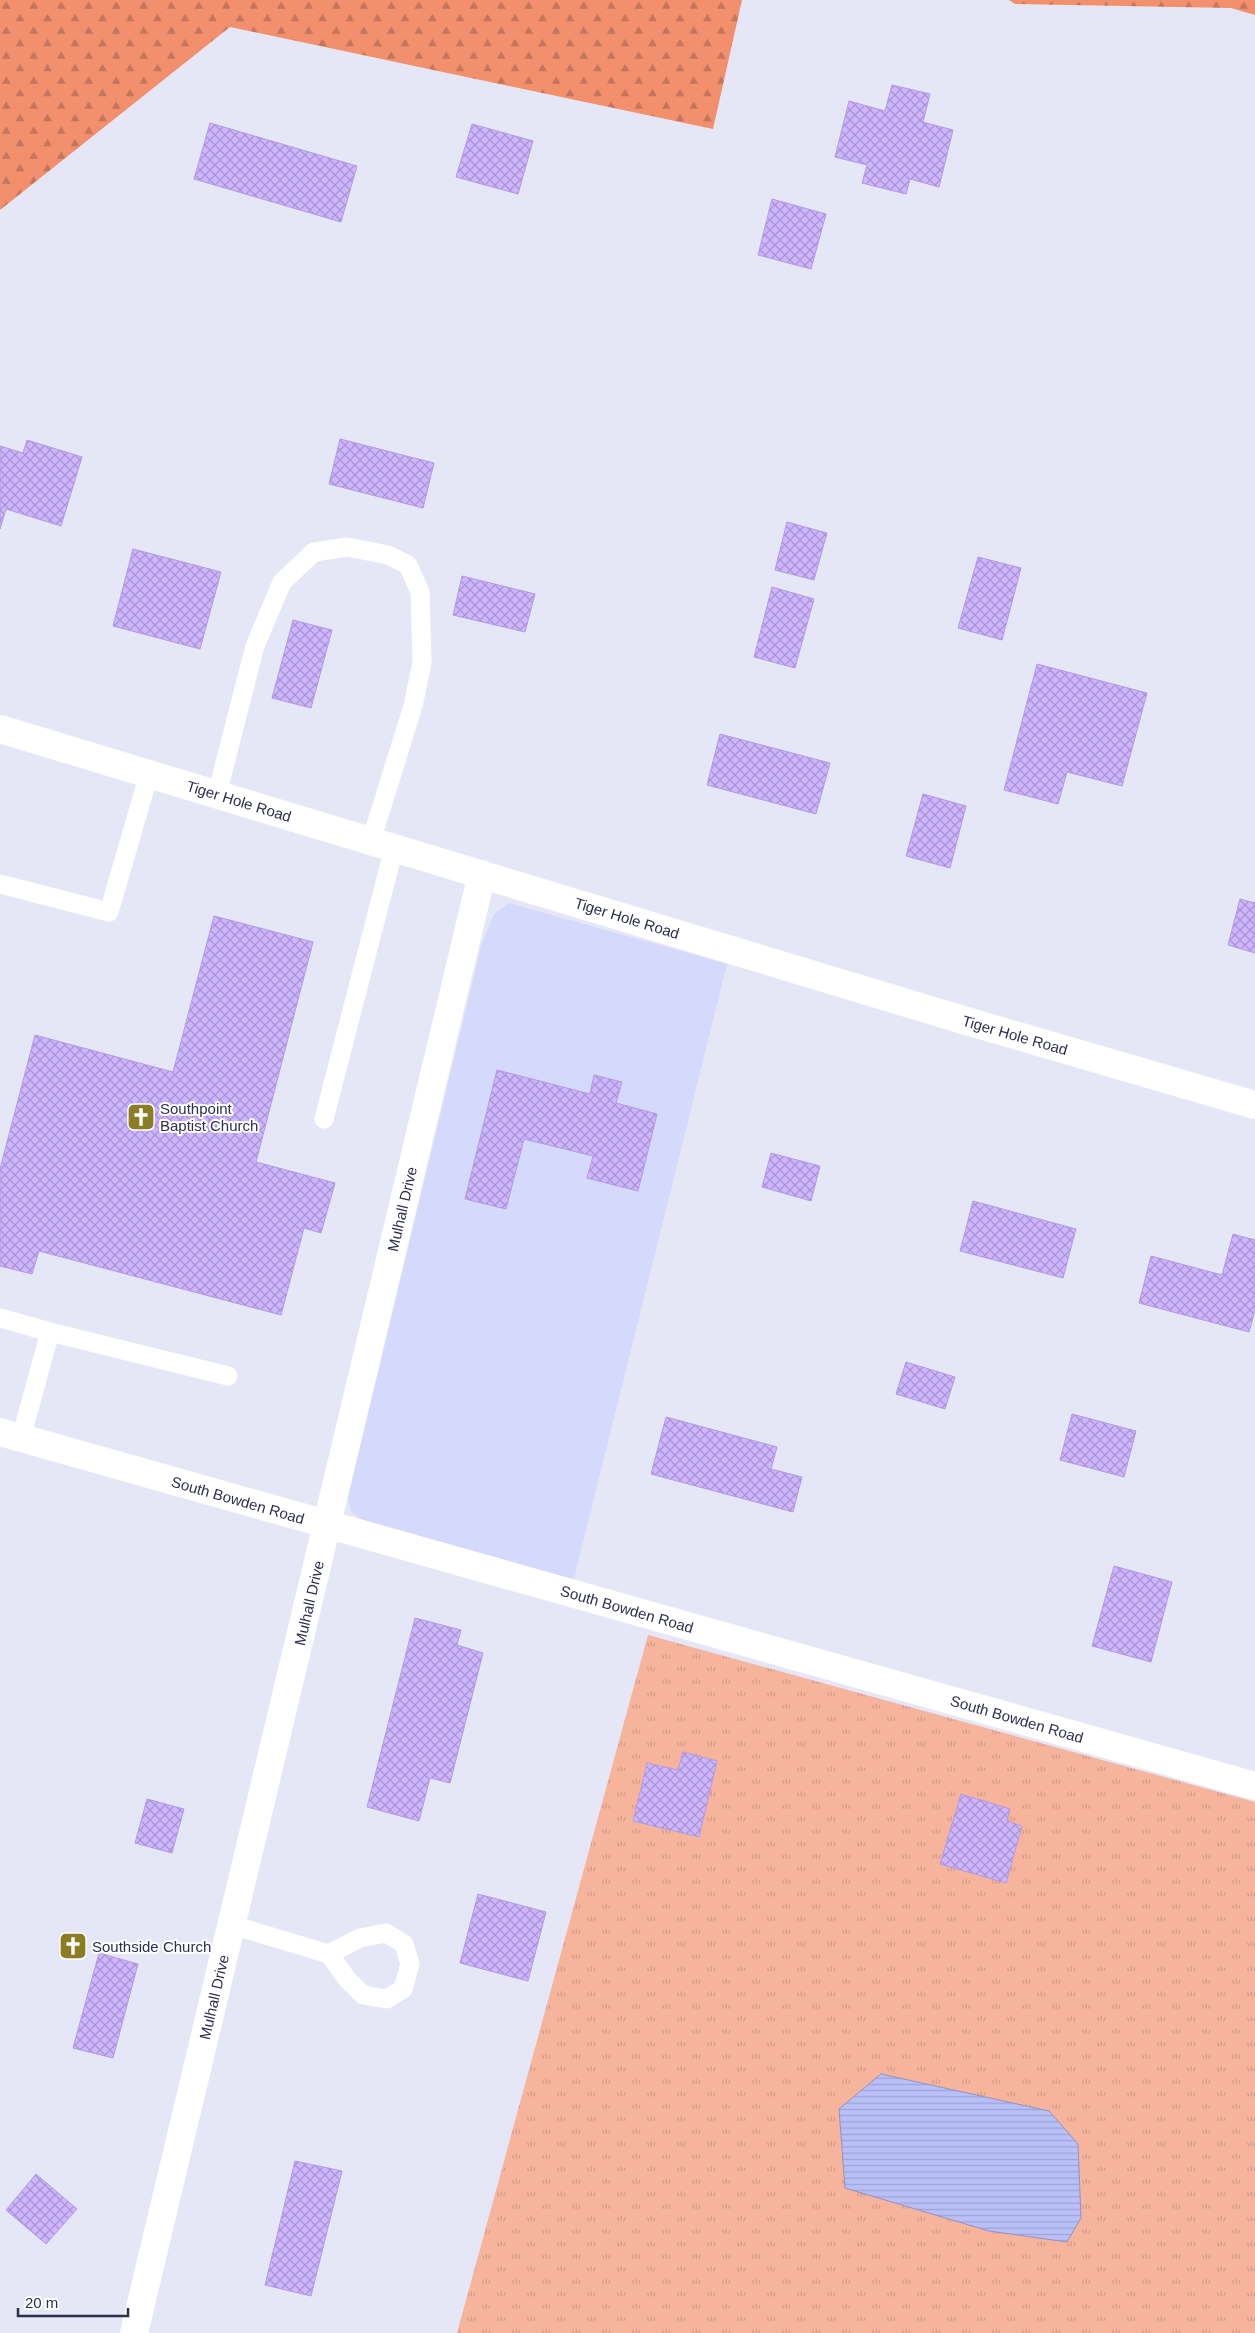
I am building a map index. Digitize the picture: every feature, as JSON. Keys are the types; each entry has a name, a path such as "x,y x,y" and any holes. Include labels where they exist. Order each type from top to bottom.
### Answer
{"street":[{"name":"Tiger Hole Road","path":"0,729 963,1020 1255,1105"},
{"name":"Mulhall Drive","path":"134,2333 482,874"},
{"name":"South Bowden Road","path":"10,1435 1255,1786"}],"lane":[{"path":"217,794 255,646 282,582 314,552 347,547 388,555 408,565 420,592 422,663 324,1119"},
{"path":"0,884 109,912 149,774"},
{"path":"0,1318 228,1376"},
{"path":"10,1435 50,1332"},
{"path":"232,1925 329,1954"}],"shaded area":[{"path":"509,903 727,964 573,1583 368,1526 351,1511 348,1497 482,943 494,914"}],"green space":[{"path":"0,0 742,0 713,129 230,27 0,210"},
{"path":"1009,0 1255,0 1255,15 1231,8 1015,4"},
{"path":"648,1635 1255,1802 1255,2333 457,2333"}],"water":[{"path":"881,2074 1049,2111 1078,2144 1081,2218 1067,2242 989,2231 845,2188 839,2109"}],"building":[{"path":"892,85 930,94 923,122 953,130 939,187 910,179 906,194 862,183 867,165 835,157 849,101 885,111"},
{"path":"210,123 357,166 341,222 194,179"},
{"path":"472,124 533,141 518,194 456,177"},
{"path":"772,199 826,214 811,269 758,255"},
{"path":"340,439 434,463 423,508 329,484"},
{"path":"27,440 82,457 61,526 6,509 0,529 0,446 23,453"},
{"path":"787,522 827,533 814,580 775,570"},
{"path":"133,549 221,572 200,649 113,626"},
{"path":"978,557 1021,568 1002,640 958,628"},
{"path":"462,576 535,594 525,632 453,615"},
{"path":"772,587 814,599 795,668 754,657"},
{"path":"293,620 332,630 311,708 272,698"},
{"path":"1037,664 1147,693 1122,786 1067,772 1058,804 1004,790"},
{"path":"720,734 830,763 816,814 707,785"},
{"path":"923,794 966,806 950,868 906,856"},
{"path":"1240,899 1255,903 1255,953 1228,945"},
{"name":"Southpoint Baptist Church","path":"214,916 313,942 256,1162 335,1183 321,1233 304,1228 281,1315 39,1251 32,1274 0,1266 0,1169 35,1035 173,1072"},
{"path":"497,1070 590,1094 594,1075 622,1082 616,1103 657,1114 638,1191 587,1178 593,1156 524,1139 506,1209 465,1199"},
{"path":"771,1153 820,1166 811,1201 762,1187"},
{"path":"973,1201 1076,1229 1063,1278 960,1251"},
{"path":"1233,1234 1255,1240 1255,1310 1249,1332 1139,1303 1151,1256 1222,1275"},
{"path":"906,1362 955,1377 945,1409 896,1394"},
{"path":"1072,1414 1136,1431 1124,1477 1060,1460"},
{"path":"666,1417 777,1447 771,1469 802,1477 793,1512 651,1474"},
{"path":"1114,1566 1172,1582 1151,1662 1092,1646"},
{"path":"415,1618 461,1630 457,1645 483,1653 450,1783 430,1778 419,1821 367,1807"},
{"path":"683,1752 717,1761 699,1837 633,1821 647,1763 678,1770"},
{"path":"961,1794 1010,1809 1007,1821 1022,1826 1006,1883 940,1864"},
{"path":"147,1799 184,1809 172,1853 135,1843"},
{"path":"478,1894 546,1912 528,1981 460,1963"},
{"path":"99,1953 138,1964 113,2058 73,2048"},
{"path":"295,2161 342,2171 311,2296 265,2285"},
{"path":"36,2174 77,2209 46,2244 6,2210"}],"place":[{"name":"Southpoint Baptist Church","path":"141,1117"},
{"name":"Southside Church","path":"73,1946"}]}
